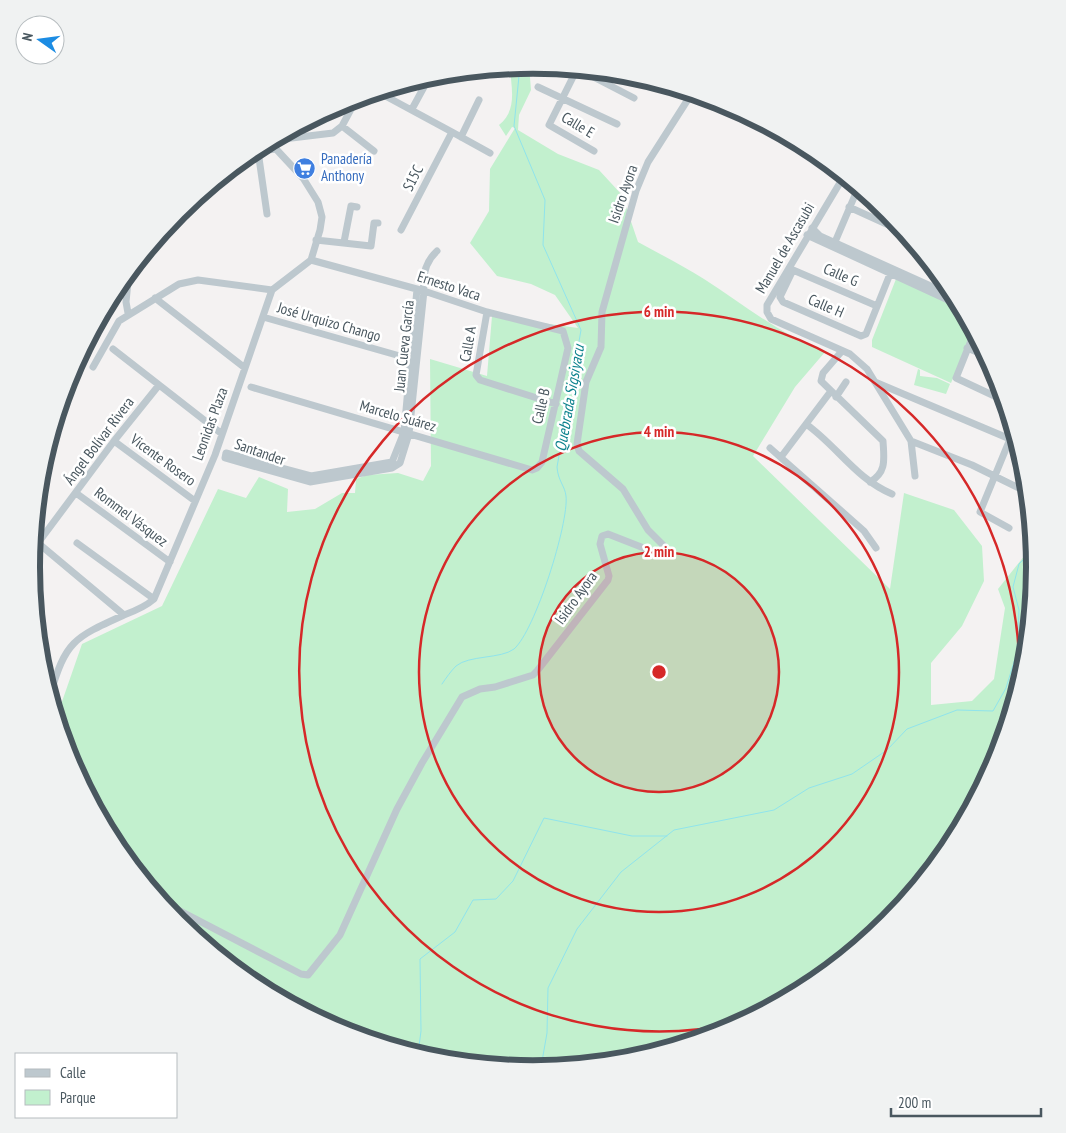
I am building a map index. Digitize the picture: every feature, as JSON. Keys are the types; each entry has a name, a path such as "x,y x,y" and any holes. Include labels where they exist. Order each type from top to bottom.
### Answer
{"street":[{"name":"Calle E","path":"574,76 550,127 594,151"},
{"path":"594,78 634,98"},
{"path":"412,109 425,86"},
{"path":"538,87 617,124"},
{"path":"386,96 412,109 450,135 461,137 490,153"},
{"name":"Isidro Ayora","path":"178,909 301,974 308,975 340,935 397,809 430,749 462,697 480,689 495,687 532,675 542,665 608,580 609,576 600,544 602,536 608,534 654,552 662,552 665,547 648,530 623,489 579,451 577,444 586,382 601,347 602,312 636,191 648,162 688,99"},
{"path":"461,137 479,100"},
{"path":"291,138 333,132 342,126 351,108"},
{"path":"342,126 374,151"},
{"name":"S15C","path":"401,230 450,135"},
{"path":"93,367 119,321 128,313 179,284 198,280 272,290 311,260 322,217 318,202 303,178 276,149 271,150"},
{"path":"256,159 267,214"},
{"name":"Manuel de Ascasubi","path":"841,181 767,305 767,312 771,319 860,361 911,441 914,476"},
{"path":"835,242 855,194"},
{"path":"344,242 351,206 357,207"},
{"path":"849,207 889,225"},
{"path":"316,240 371,246 374,223 378,223"},
{"path":"812,228 820,236 891,271"},
{"path":"807,235 943,293"},
{"name":"Juan Cueva García","path":"397,461 407,433 421,290 426,266 437,251"},
{"name":"Ernesto Vaca","path":"311,260 421,290 487,312 563,331 568,348"},
{"name":"Calle H","path":"793,270 780,300 861,336 866,334 878,306"},
{"name":"Calle G","path":"793,270 878,306"},
{"path":"878,306 891,271"},
{"path":"128,287 126,302 128,313"},
{"name":"Leonidas Plaza","path":"154,599 222,434 272,290"},
{"path":"155,298 245,368"},
{"name":"Calle A","path":"487,312 476,375 480,380 556,404"},
{"name":"José Urquizo Chango","path":"263,317 413,360"},
{"path":"971,340 956,376 958,381 996,397"},
{"name":"Calle B","path":"538,468 542,462 568,348"},
{"path":"967,348 977,352"},
{"path":"112,349 222,434"},
{"path":"842,351 821,377 822,384 882,441 884,465 880,477 870,482"},
{"path":"781,456 806,424 846,382"},
{"path":"875,382 1009,439"},
{"name":"Ángel Bolívar Rivera","path":"41,540 114,441 159,385"},
{"name":"Marcelo Suárez","path":"251,387 532,470 538,468"},
{"path":"806,424 853,469 870,482 892,494"},
{"name":"Vicente Rosero","path":"114,441 195,501"},
{"path":"911,441 943,452 1020,489"},
{"path":"1009,528 980,512 1011,447"},
{"path":"770,448 864,531 876,548"},
{"name":"Santander","path":"226,453 312,476 397,461 392,468 310,482 225,458 224,455 226,453"},
{"name":"Rommel Vásquez","path":"76,494 170,562"},
{"path":"54,683 65,652 78,638 140,609 154,599 76,543"},
{"name":"Ángel Bolívar Rivera","path":"41,546 124,615"}],"green space":[{"path":"530,73 531,90 519,115 518,130 558,154 599,170 622,195 638,242 704,279 777,328 825,352 795,387 753,456 890,589 904,493 954,510 982,546 984,581 962,626 931,663 931,705 972,701 994,679 1005,608 998,589 1026,554 1026,566 1025,599 1017,663 1000,725 988,755 975,785 943,840 904,892 882,915 833,958 807,976 751,1009 722,1022 661,1043 629,1050 597,1055 533,1060 469,1055 437,1050 405,1043 375,1033 315,1009 286,993 233,958 184,915 162,892 123,840 91,785 66,725 60,706 82,644 162,606 218,489 246,498 259,477 288,489 287,512 315,509 342,493 355,493 356,479 367,475 398,473 423,481 431,466 430,359 487,376 492,316 578,328 555,295 531,284 497,276 470,243 489,211 490,169 515,128 512,127 506,136 499,125 509,112 512,90 511,74"},
{"path":"896,279 949,303 970,338 951,383 872,347 872,340"},
{"path":"918,369 920,370 920,376 937,378 950,384 946,394 914,385"}],"waterway":[{"name":"Quebrada Sigsiyacu","path":"442,684 456,666 469,660 508,652 514,649 522,638 549,576 562,529 565,510 566,496 557,467 581,330 543,245 545,200 514,126 519,74"},
{"path":"542,1059 547,1033 548,988 577,929 621,872 674,830 774,810 809,788 852,774 887,750 907,729 957,710 993,711 1006,688 1017,652 1019,610 1013,587 1019,564 1026,557"},
{"path":"419,1046 421,1031 420,959 455,932 473,900 496,899 513,881 544,818 632,836 667,836"}],"place":[{"name":"Panadería Anthony","path":"305,168"}]}
